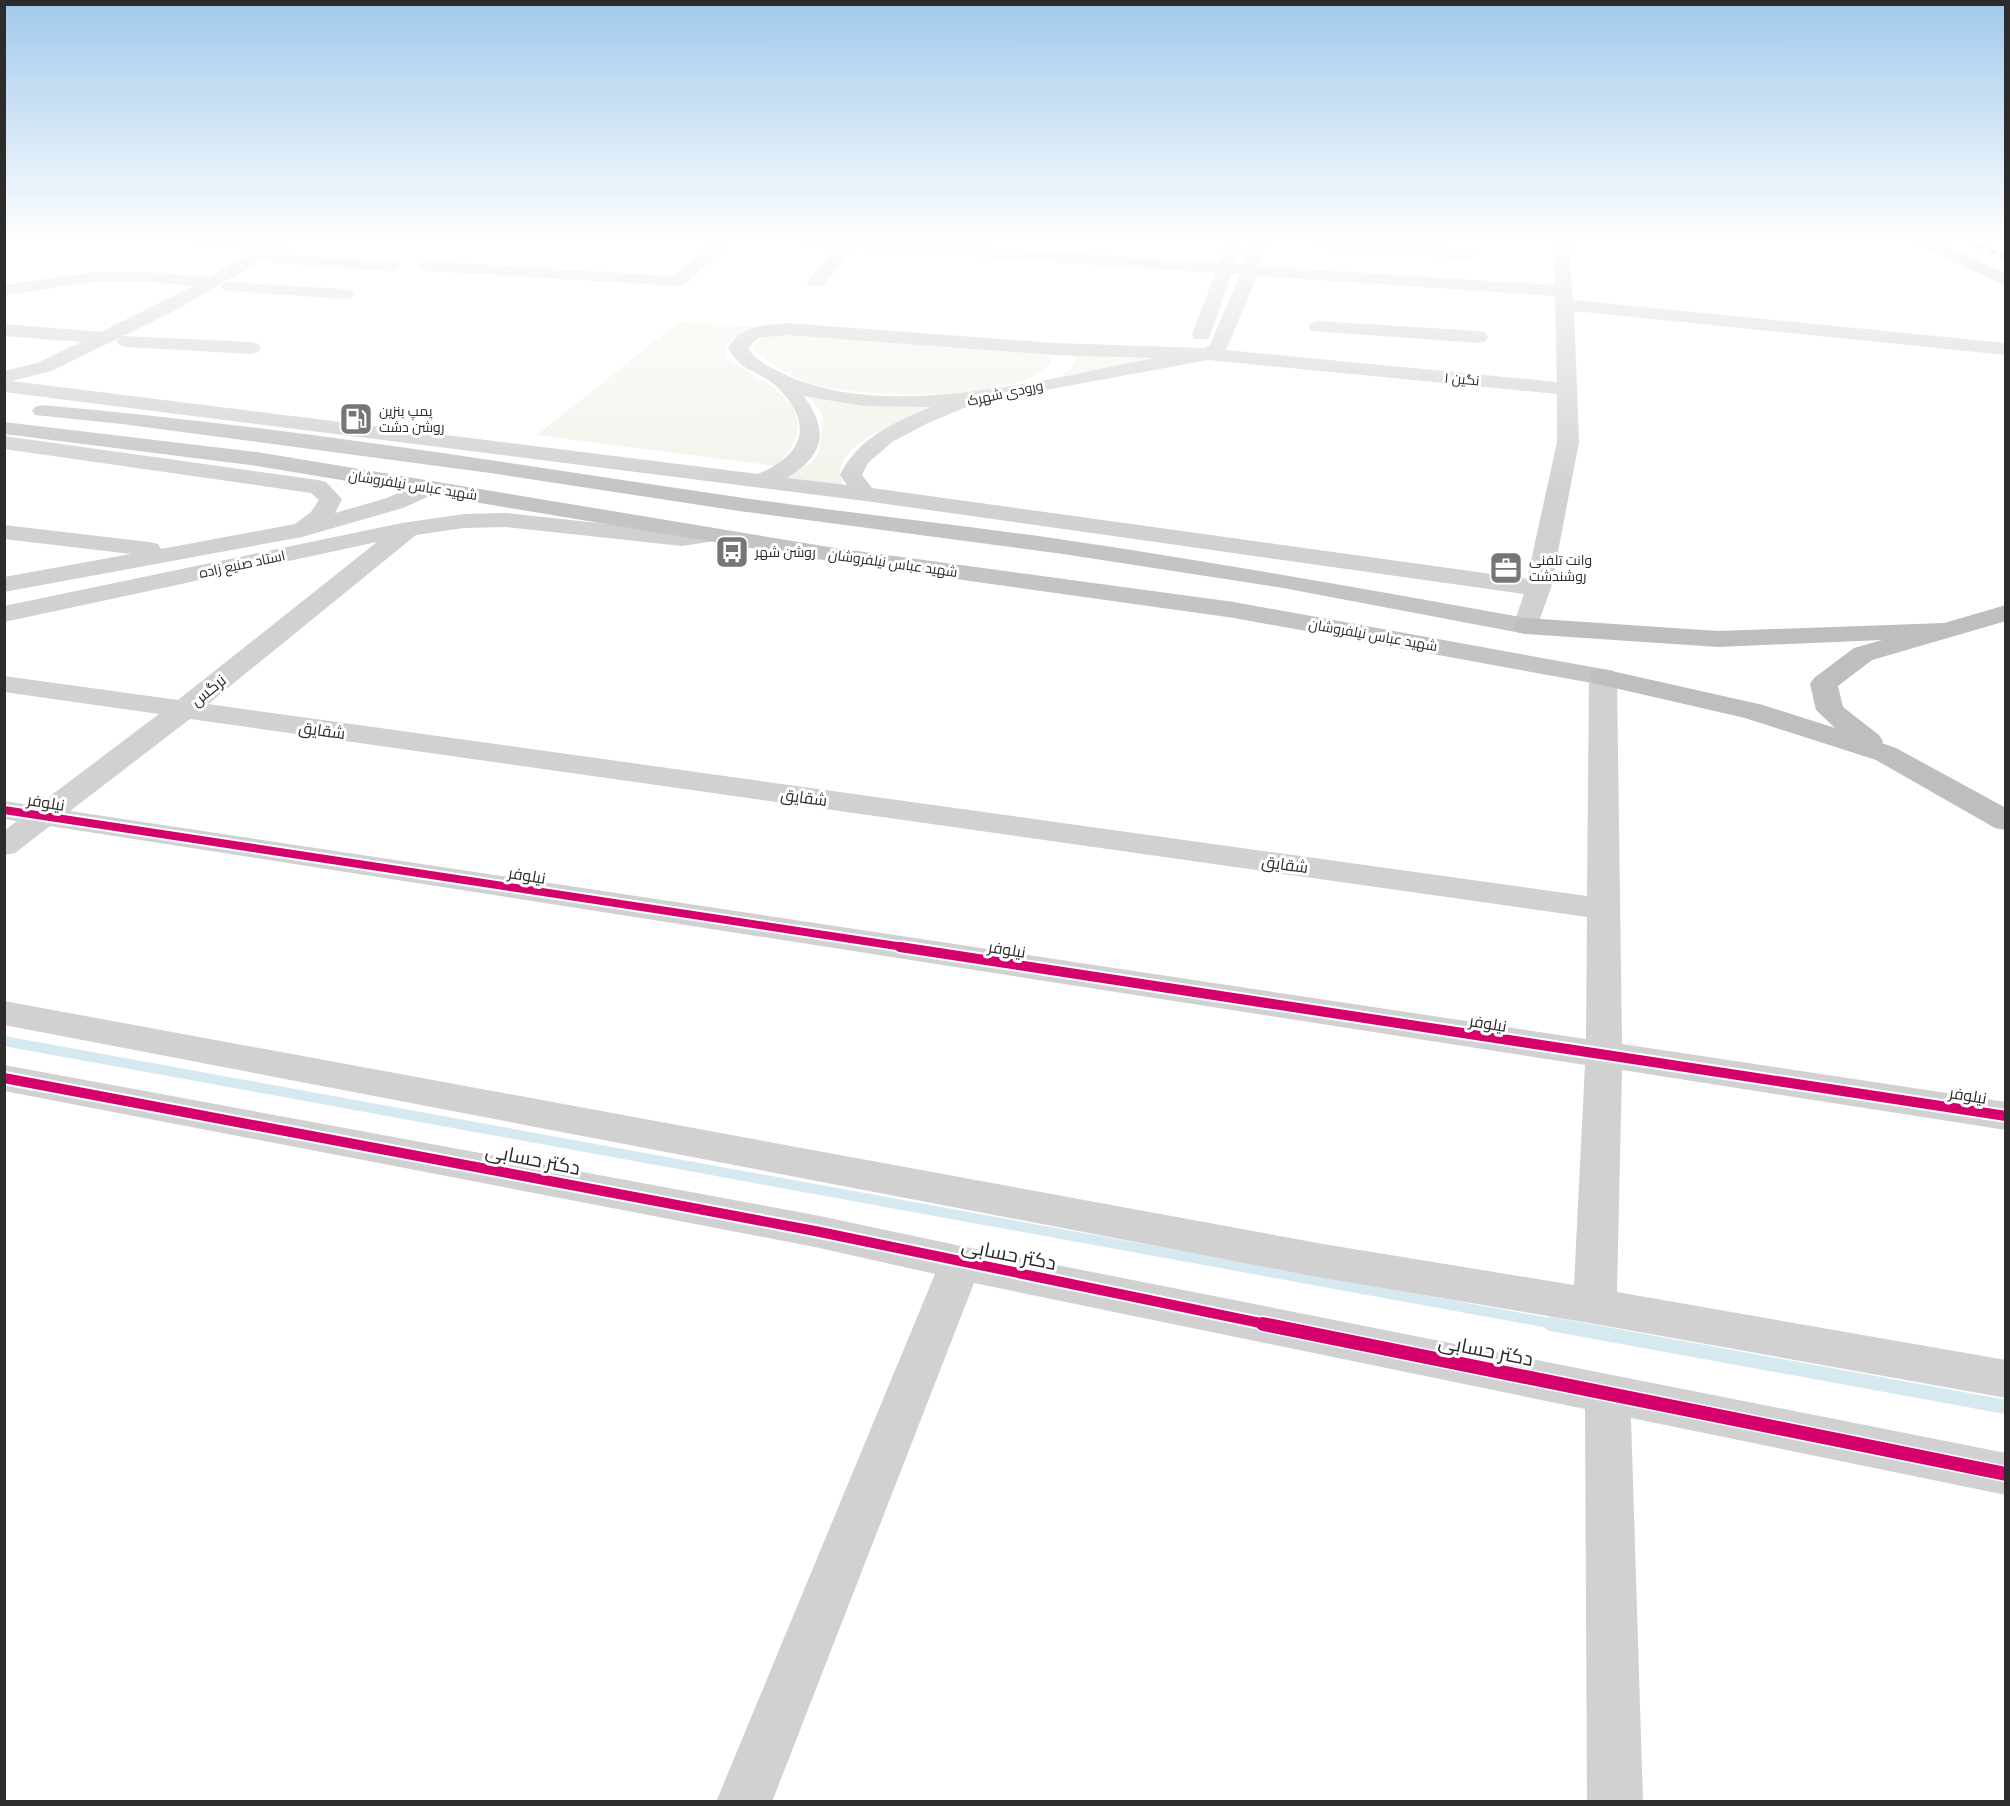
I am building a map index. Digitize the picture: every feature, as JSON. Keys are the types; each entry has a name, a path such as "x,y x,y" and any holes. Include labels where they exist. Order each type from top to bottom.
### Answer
{"highway":[{"path":"2006,613 1863,654 1824,684 1830,710 1886,754 2006,821"},
{"path":"1526,626 1718,639 1942,630"},
{"path":"1603,677 1753,711 1886,754"}],"main road":[{"name":"شهید عباس نیلفروشان","path":"4,409 123,418 191,419 739,504 1104,553 1239,574 1526,626"},
{"name":"شهید عباس نیلفروشان","path":"4,428 229,457 835,555 1210,607 1603,677"},
{"path":"428,488 490,466"},
{"path":"472,495 490,466"},
{"path":"1210,607 1259,608 1281,604 1286,594 1279,588 1239,574"}],"street":[{"path":"4,377 44,367 130,324"},
{"path":"59,393 59,379 158,324"},
{"path":"1179,351 1191,346 1200,337 1205,324"},
{"path":"1207,354 1218,348 1228,324"},
{"path":"1526,626 1538,588 1568,442 1565,324"},
{"path":"1792,324 2006,349"},
{"path":"1318,327 1479,337"},
{"name":"نگین ۱","path":"783,383 746,360 738,348 739,343 758,333 787,329 1055,349 1135,353 1179,351 1567,389"},
{"path":"4,330 104,338"},
{"path":"1374,330 1378,371"},
{"path":"126,341 251,348"},
{"path":"1028,388 1057,373 1065,365 1067,359 1064,354 1055,349"},
{"name":"ورودی شهرک","path":"865,495 851,475 854,465 869,447 910,425 971,398 1207,354"},
{"path":"783,383 824,394 875,400 971,398"},
{"path":"758,482 797,463 808,447 811,429 809,419 798,399 783,383"},
{"path":"4,386 59,393 191,419 251,418 468,444 865,495 1538,588"},
{"path":"4,442 318,487 331,499 328,509 302,530"},
{"path":"207,471 229,457"},
{"name":"استاد صنیع زاده","path":"4,585 302,530 395,503 428,488"},
{"name":"استاد صنیع زاده","path":"4,614 409,529 472,495"},
{"path":"865,495 1104,553"},
{"path":"409,529 464,520 506,520 682,538 713,535"},
{"name":"نرگس","path":"4,846 183,710 409,529"},
{"path":"4,532 181,552"},
{"path":"93,569 100,594"},
{"path":"1595,1306 1604,1056 1603,677"},
{"name":"شقایق","path":"4,684 1603,909"},
{"name":"نیلوفر","path":"4,810 2006,1116"},
{"path":"4,1013 1312,1259 1595,1306 2006,1379"},
{"name":"دکتر حسابی","path":"4,1078 815,1231 961,1263 2006,1474"},
{"path":"744,1802 961,1263"},
{"path":"1608,1392 1615,1802"}],"shaded area":[{"path":"676,324 758,327 746,331 729,342 726,347 726,359 759,378 788,401 796,415 798,430 792,447 776,466 537,435"},
{"path":"776,333 1039,352 1048,355 1051,361 1036,375 1011,384 978,390 942,394 868,393 817,385 799,379 753,350 756,341"},
{"path":"1072,353 1163,359 1059,377 1071,369 1076,358"},
{"path":"805,394 874,405 943,404 901,420 858,445 847,455 840,469 844,488 779,481 812,462 819,451 823,419 819,409"}],"waterway":[{"path":"4,1041 1560,1325"},
{"path":"1551,1324 2006,1407"}],"cycle path":[{"path":"4,810 2006,1116"},
{"path":"4,1078 815,1231 961,1263 2006,1474"}],"place":[{"name":"پمپ بنزین روشن دشت","path":"356,419"},
{"name":"روشن شهر","path":"732,552"},
{"name":"وانت تلفنی روشندشت","path":"1506,568"}]}
